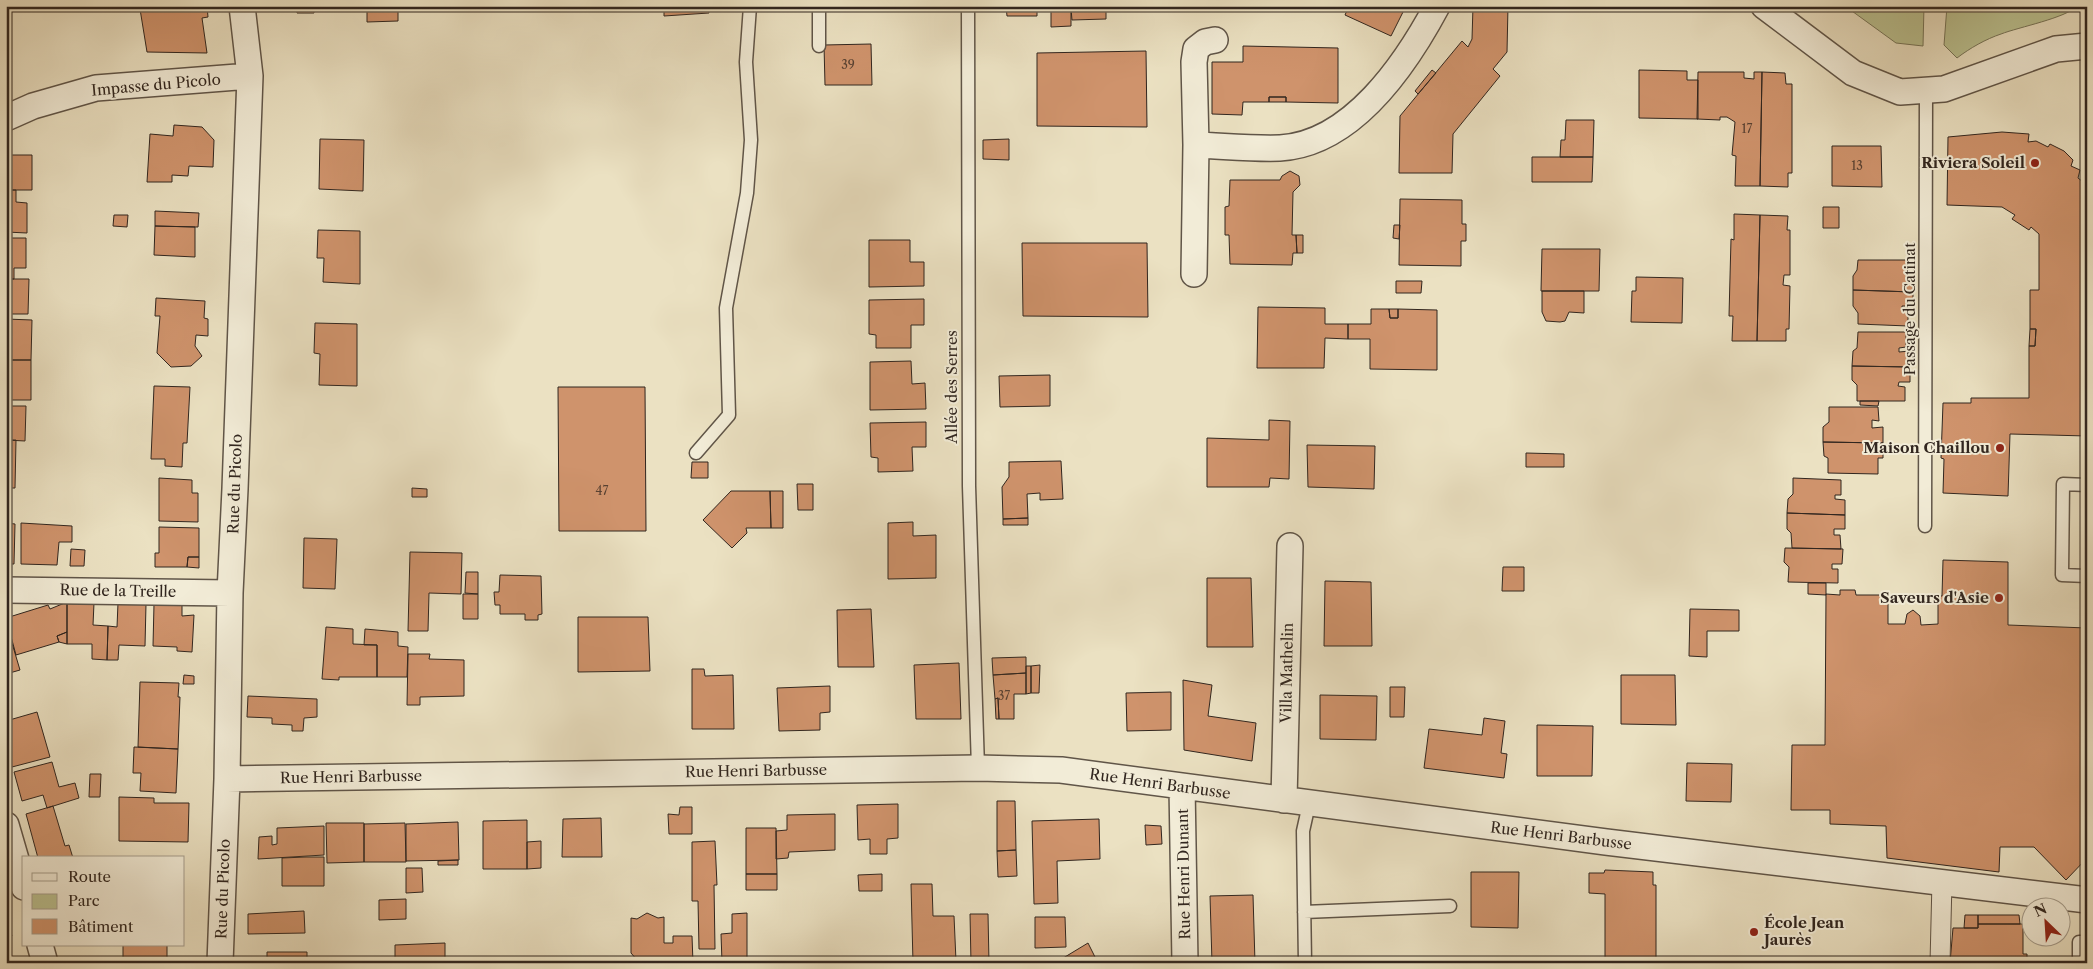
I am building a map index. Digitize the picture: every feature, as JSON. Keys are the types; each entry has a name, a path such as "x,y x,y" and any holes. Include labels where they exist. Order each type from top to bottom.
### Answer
{"street":[{"name":"Rue du Picolo","path":"220,963 230,593 236,489 250,76 242,6"},
{"path":"1196,145 1281,148 1305,143 1331,133 1357,115 1380,90 1423,32 1437,6"},
{"path":"1764,6 1853,73 1900,92 1926,92 1944,89 2056,49 2087,46"},
{"path":"1194,274 1196,145 1194,62 1196,49 1205,42 1215,40"},
{"name":"Impasse du Picolo","path":"6,118 33,106 96,88 250,76"},
{"name":"Villa Mathelin","path":"1284,800 1290,546"},
{"name":"Rue de la Treille","path":"6,590 230,593"},
{"name":"Rue Henri Barbusse","path":"226,779 978,768 1060,770 1606,842 1942,881 2087,900"},
{"name":"Rue Henri Dunant","path":"1182,786 1185,963"},
{"path":"6,825 22,880"},
{"path":"1940,963 1942,881"},
{"path":"40,946 45,963"}],"lane":[{"path":"696,453 729,415 726,308 747,193 751,140 746,62 750,6"},
{"path":"819,6 819,46"},
{"name":"Allée des Serres","path":"968,6 968,486 978,768"},
{"name":"Passage du Catinat","path":"1925,526 1926,92"},
{"path":"2087,486 2063,484 2062,575 2087,576"},
{"path":"1305,963 1303,831 1309,804"},
{"path":"1304,912 1450,906"},
{"path":"2079,963 2079,942 2087,942"}],"green space":[{"path":"1845,6 1924,6 1923,46 1896,43"},
{"path":"1947,6 2077,6 2053,18 1990,38 1957,58 1944,45"}],"building":[{"path":"74,6 207,6 208,17 202,18 207,53 147,52 140,9"},
{"path":"297,6 314,6 314,13 297,13"},
{"path":"367,6 398,6 398,21 367,22"},
{"path":"664,6 708,6 709,13 664,16"},
{"path":"1006,6 1037,6 1037,16 1007,16"},
{"path":"1051,6 1071,6 1071,26 1051,27"},
{"path":"1349,6 1406,6 1391,36 1345,15"},
{"path":"1473,6 1508,6 1507,52 1493,69 1500,76 1453,134 1452,173 1399,173 1400,116 1462,41 1468,47 1472,39"},
{"path":"1071,9 1106,9 1106,19 1072,20"},
{"path":"871,44 872,85 825,85 824,45"},
{"path":"1243,46 1338,48 1338,103 1286,102 1286,97 1269,97 1269,102 1243,102 1242,115 1212,114 1212,62 1243,62"},
{"path":"1146,51 1147,127 1037,126 1037,53"},
{"path":"1432,70 1436,73 1418,94 1415,91"},
{"path":"1639,70 1687,71 1687,80 1698,80 1698,119 1639,118"},
{"path":"1698,72 1744,72 1744,78 1754,79 1754,72 1762,72 1760,186 1735,186 1736,156 1732,155 1735,122 1727,117 1720,117 1720,120 1697,119"},
{"path":"1762,72 1785,73 1786,84 1792,84 1792,173 1788,173 1788,187 1760,186"},
{"path":"1269,97 1286,97 1286,102 1269,102"},
{"path":"1566,120 1594,120 1593,157 1560,157 1561,140 1565,140"},
{"path":"174,125 202,127 214,140 213,167 189,166 188,176 172,175 172,182 147,182 150,134 173,136"},
{"path":"2002,132 2029,134 2028,142 2036,141 2048,147 2050,144 2064,151 2073,160 2071,166 2080,170 2078,178 2087,185 2087,436 2010,434 2008,496 1943,493 1944,459 1941,458 1943,403 1971,403 1971,398 2029,398 2029,346 2035,346 2036,329 2030,329 2030,290 2039,290 2039,234 2031,227 2029,230 2012,219 2015,215 2002,207 1947,205 1948,137"},
{"path":"320,139 364,140 363,191 319,189"},
{"path":"1009,139 1009,160 983,159 983,140"},
{"path":"1832,146 1881,146 1882,187 1832,186"},
{"path":"6,155 32,155 32,190 6,190"},
{"path":"1532,157 1593,157 1592,182 1532,182"},
{"path":"1290,171 1299,176 1300,185 1293,192 1292,235 1296,235 1297,253 1293,253 1292,265 1230,264 1229,235 1225,235 1225,207 1229,206 1230,180 1280,180 1282,176"},
{"path":"6,190 16,190 16,202 27,203 27,233 6,232"},
{"path":"1400,199 1462,200 1462,224 1466,224 1466,241 1461,241 1461,266 1399,265"},
{"path":"1823,207 1839,207 1839,228 1823,228"},
{"path":"155,211 199,213 198,227 155,226"},
{"path":"1734,214 1760,215 1757,341 1732,341 1733,316 1729,316 1731,239 1734,240"},
{"path":"114,215 128,215 127,227 113,226"},
{"path":"1760,215 1788,216 1787,230 1790,230 1790,275 1784,275 1783,285 1790,286 1789,329 1786,329 1786,341 1757,341"},
{"path":"1394,225 1400,225 1399,239 1393,238"},
{"path":"155,226 195,227 195,257 154,255"},
{"path":"318,230 360,231 360,284 323,282 324,258 317,258"},
{"path":"1296,235 1303,235 1303,253 1297,253"},
{"path":"6,238 26,238 26,268 14,268 14,279 6,279"},
{"path":"869,240 910,240 910,262 924,262 924,286 869,287"},
{"path":"1022,243 1147,243 1148,317 1023,316"},
{"path":"1542,249 1600,249 1599,291 1541,291"},
{"path":"1858,260 1908,260 1908,276 1913,275 1913,292 1853,290 1853,276 1857,270"},
{"path":"1636,277 1683,278 1682,323 1631,322 1632,291 1636,291"},
{"path":"6,279 29,279 28,314 6,314"},
{"path":"1396,281 1422,281 1421,293 1396,293"},
{"path":"1853,290 1913,292 1913,306 1902,306 1902,311 1908,311 1908,326 1858,324 1858,313 1853,306"},
{"path":"1542,291 1584,291 1584,313 1569,312 1565,321 1546,321 1542,312"},
{"path":"156,298 205,301 204,318 208,319 208,336 196,335 195,346 202,356 191,366 171,367 157,353 160,316 155,316"},
{"path":"924,299 924,325 911,325 911,348 876,348 876,335 869,334 869,300"},
{"path":"1258,307 1325,308 1325,324 1348,324 1348,339 1325,338 1324,368 1257,368"},
{"path":"1371,309 1389,309 1390,318 1398,318 1398,309 1437,310 1437,370 1370,369 1370,339 1348,339 1348,324 1371,324"},
{"path":"1389,309 1398,309 1398,318 1390,318"},
{"path":"6,319 32,320 31,360 6,360"},
{"path":"315,323 357,324 357,386 319,385 320,354 314,353"},
{"path":"2030,329 2036,329 2035,346 2029,346"},
{"path":"1858,332 1906,332 1906,347 1899,348 1899,352 1910,351 1910,367 1852,366 1853,351 1857,348"},
{"path":"6,360 31,360 31,400 6,400"},
{"path":"911,361 912,384 925,383 926,409 870,410 870,362"},
{"path":"1852,366 1910,367 1910,382 1899,382 1898,386 1905,387 1905,401 1857,401 1857,385 1852,380"},
{"path":"1050,375 1050,406 1000,407 999,376"},
{"path":"154,386 190,387 187,443 183,443 182,467 165,466 165,459 151,459"},
{"path":"558,387 645,387 646,531 559,531"},
{"path":"1860,401 1879,401 1878,406 1860,405"},
{"path":"6,406 26,406 25,441 6,440"},
{"path":"1829,407 1878,407 1879,421 1872,420 1872,428 1883,427 1883,443 1823,442 1823,427 1829,422"},
{"path":"1269,420 1290,421 1289,479 1270,478 1269,487 1207,487 1207,438 1269,440"},
{"path":"926,422 926,447 912,447 913,471 878,472 878,458 871,457 870,423"},
{"path":"6,440 16,440 15,488 6,488"},
{"path":"1823,442 1883,443 1883,458 1878,458 1878,474 1828,473 1828,458 1824,456"},
{"path":"1307,445 1375,446 1374,489 1308,487"},
{"path":"1526,453 1564,454 1564,467 1526,467"},
{"path":"1061,461 1063,499 1040,500 1040,493 1027,494 1028,518 1003,519 1002,487 1009,477 1009,462"},
{"path":"692,462 708,462 708,478 691,478"},
{"path":"159,478 192,480 192,493 198,493 198,522 159,521"},
{"path":"1793,478 1841,480 1841,495 1835,495 1835,499 1845,500 1845,515 1787,513 1788,499 1793,494"},
{"path":"797,484 813,484 813,510 798,510"},
{"path":"412,488 427,489 427,497 412,497"},
{"path":"731,491 770,491 771,528 746,528 747,533 732,548 703,520"},
{"path":"770,491 783,491 783,528 771,528"},
{"path":"1787,513 1845,515 1845,529 1834,529 1834,535 1840,535 1841,549 1792,548 1791,533 1787,529"},
{"path":"1028,518 1028,525 1003,525 1003,519"},
{"path":"913,522 913,536 936,535 936,578 888,579 888,523"},
{"path":"6,523 15,524 14,564 6,564"},
{"path":"21,523 72,526 72,542 59,542 57,565 21,564"},
{"path":"159,527 199,528 199,557 188,557 187,567 155,567 155,553 159,553"},
{"path":"304,538 337,539 335,589 303,588"},
{"path":"1785,548 1843,549 1842,564 1832,564 1832,569 1838,569 1838,583 1788,582 1789,567 1784,562"},
{"path":"71,549 85,550 84,566 70,566"},
{"path":"410,552 462,553 461,594 429,593 428,631 408,631"},
{"path":"188,557 199,557 199,568 187,567"},
{"path":"1943,560 2008,562 2008,625 2087,628 2087,858 2066,880 2034,847 2000,847 1999,872 1887,858 1886,826 1830,824 1830,810 1791,810 1792,745 1825,745 1826,594 1840,595 1840,590 1855,590 1856,595 1888,595 1888,624 1905,624 1907,614 1913,610 1920,616 1921,625 1938,624 1938,596 1942,596"},
{"path":"1503,567 1524,567 1524,591 1502,591"},
{"path":"466,572 478,572 478,594 465,593"},
{"path":"500,575 541,576 542,614 538,615 538,620 525,620 525,614 500,614 500,605 495,605 494,592 499,592"},
{"path":"1207,578 1251,578 1253,647 1207,647"},
{"path":"1325,581 1371,582 1372,646 1324,646"},
{"path":"1808,583 1826,583 1826,595 1808,594"},
{"path":"463,594 478,594 478,619 463,619"},
{"path":"67,602 67,632 57,636 59,642 16,655 6,618 48,605 50,609"},
{"path":"67,602 94,603 93,625 108,626 107,660 92,659 92,644 67,644"},
{"path":"118,603 146,604 145,646 119,645 118,660 107,660 108,626 117,627"},
{"path":"154,604 182,605 182,616 194,615 192,652 177,651 177,647 153,646"},
{"path":"871,609 874,667 838,667 837,610"},
{"path":"1690,609 1739,610 1739,631 1707,631 1707,657 1689,656"},
{"path":"578,617 648,617 650,671 578,672"},
{"path":"6,623 20,670 6,674"},
{"path":"326,627 353,629 353,644 377,645 377,677 339,677 339,680 322,679"},
{"path":"365,629 398,632 398,646 408,647 407,677 377,677 377,645 364,645"},
{"path":"67,632 67,644 59,642 57,636"},
{"path":"408,654 430,654 429,659 464,660 464,696 420,697 420,705 407,705"},
{"path":"1026,657 1026,673 993,675 992,658"},
{"path":"959,663 961,719 916,719 914,665"},
{"path":"1040,665 1039,693 1031,693 1031,666"},
{"path":"1026,666 1031,666 1031,693 1026,694"},
{"path":"692,669 704,669 705,676 733,675 734,729 692,729"},
{"path":"1026,673 1026,694 1014,694 1014,719 999,719 998,698 995,699 993,675"},
{"path":"184,675 194,676 194,684 183,684"},
{"path":"1621,675 1675,675 1676,725 1621,724"},
{"path":"1183,680 1212,685 1208,716 1256,723 1252,761 1184,750"},
{"path":"140,682 179,683 178,749 138,747"},
{"path":"830,686 830,712 820,713 820,730 779,731 777,688"},
{"path":"1390,687 1405,687 1404,717 1390,717"},
{"path":"1171,692 1171,730 1127,731 1126,693"},
{"path":"1320,695 1377,696 1376,740 1320,739"},
{"path":"248,696 317,699 317,717 304,718 303,731 292,731 292,725 272,724 272,718 247,717"},
{"path":"998,698 999,719 996,719 995,699"},
{"path":"37,712 50,757 12,767 6,745 6,721"},
{"path":"1484,718 1505,721 1501,753 1507,754 1504,778 1424,768 1429,729 1482,735"},
{"path":"1537,725 1593,726 1592,776 1537,776"},
{"path":"134,747 178,749 176,793 140,791 141,773 133,773"},
{"path":"52,762 59,787 75,783 79,798 47,808 43,795 22,801 14,772"},
{"path":"1687,763 1732,764 1731,802 1686,801"},
{"path":"90,774 101,774 100,797 89,797"},
{"path":"119,797 154,798 154,803 189,803 188,842 119,841"},
{"path":"997,801 1015,801 1016,850 997,851"},
{"path":"898,804 898,838 887,839 887,854 870,854 870,839 858,840 857,805"},
{"path":"53,806 65,846 69,845 72,856 37,856 26,814"},
{"path":"680,807 692,807 692,834 669,834 668,814 679,815"},
{"path":"835,814 835,850 789,852 788,858 776,859 776,831 787,830 787,815"},
{"path":"601,818 602,857 562,857 563,819"},
{"path":"1099,819 1100,859 1057,861 1058,903 1034,904 1032,821"},
{"path":"527,820 527,869 483,869 483,821"},
{"path":"458,822 459,860 406,861 406,824"},
{"path":"326,823 364,823 364,862 327,863"},
{"path":"405,823 406,862 364,862 364,824"},
{"path":"1145,825 1161,826 1162,844 1146,845"},
{"path":"324,826 324,855 258,859 259,837 272,836 272,845 277,844 277,828"},
{"path":"746,828 776,828 777,874 746,874"},
{"path":"541,841 541,868 527,869 527,842"},
{"path":"715,841 717,885 714,885 715,949 699,949 698,901 692,901 692,842"},
{"path":"1016,850 1017,876 998,877 997,851"},
{"path":"324,857 324,886 282,886 282,858"},
{"path":"458,860 458,865 438,865 438,861"},
{"path":"406,868 422,868 423,892 406,893"},
{"path":"1605,870 1653,872 1653,885 1656,885 1656,963 1605,963 1605,894 1589,893 1589,873 1604,873"},
{"path":"1471,872 1519,872 1518,928 1471,927"},
{"path":"746,874 777,874 777,890 746,890"},
{"path":"882,874 882,891 859,891 858,875"},
{"path":"911,884 932,884 933,916 954,916 956,961 913,963"},
{"path":"1253,895 1255,963 1212,963 1210,896"},
{"path":"406,899 406,919 379,920 379,900"},
{"path":"304,911 305,933 248,934 248,914"},
{"path":"647,913 658,918 664,917 664,943 673,943 673,936 692,936 693,963 651,963 651,959 637,960 631,953 631,918 637,919"},
{"path":"747,913 747,961 722,962 721,934 732,933 732,914"},
{"path":"970,914 988,914 989,963 971,963"},
{"path":"1965,915 1978,915 1978,928 1964,928"},
{"path":"1978,915 2019,915 2020,924 1978,924"},
{"path":"6,916 12,936 6,937"},
{"path":"1035,917 1065,917 1066,947 1035,948"},
{"path":"1978,924 2020,924 2020,946 2023,946 2023,954 2027,954 2027,960 2023,960 2023,963 1950,963 1953,928 1978,928"},
{"path":"445,943 445,963 395,962 395,945"},
{"path":"1088,943 1098,963 1055,963"},
{"path":"123,946 167,946 167,963 123,963"},
{"path":"267,952 307,952 307,963 267,963"},
{"path":"841,958 841,963 791,963 791,959"},
{"path":"1417,958 1417,963 1334,963 1334,960"},
{"path":"551,960 551,963 499,963 499,962"}],"place":[{"name":"Riviera Soleil","path":"2035,163"},
{"name":"Maison Chaillou","path":"2000,448"},
{"name":"Saveurs d'Asie","path":"1999,598"},
{"name":"École Jean Jaurès","path":"1754,932"}]}
